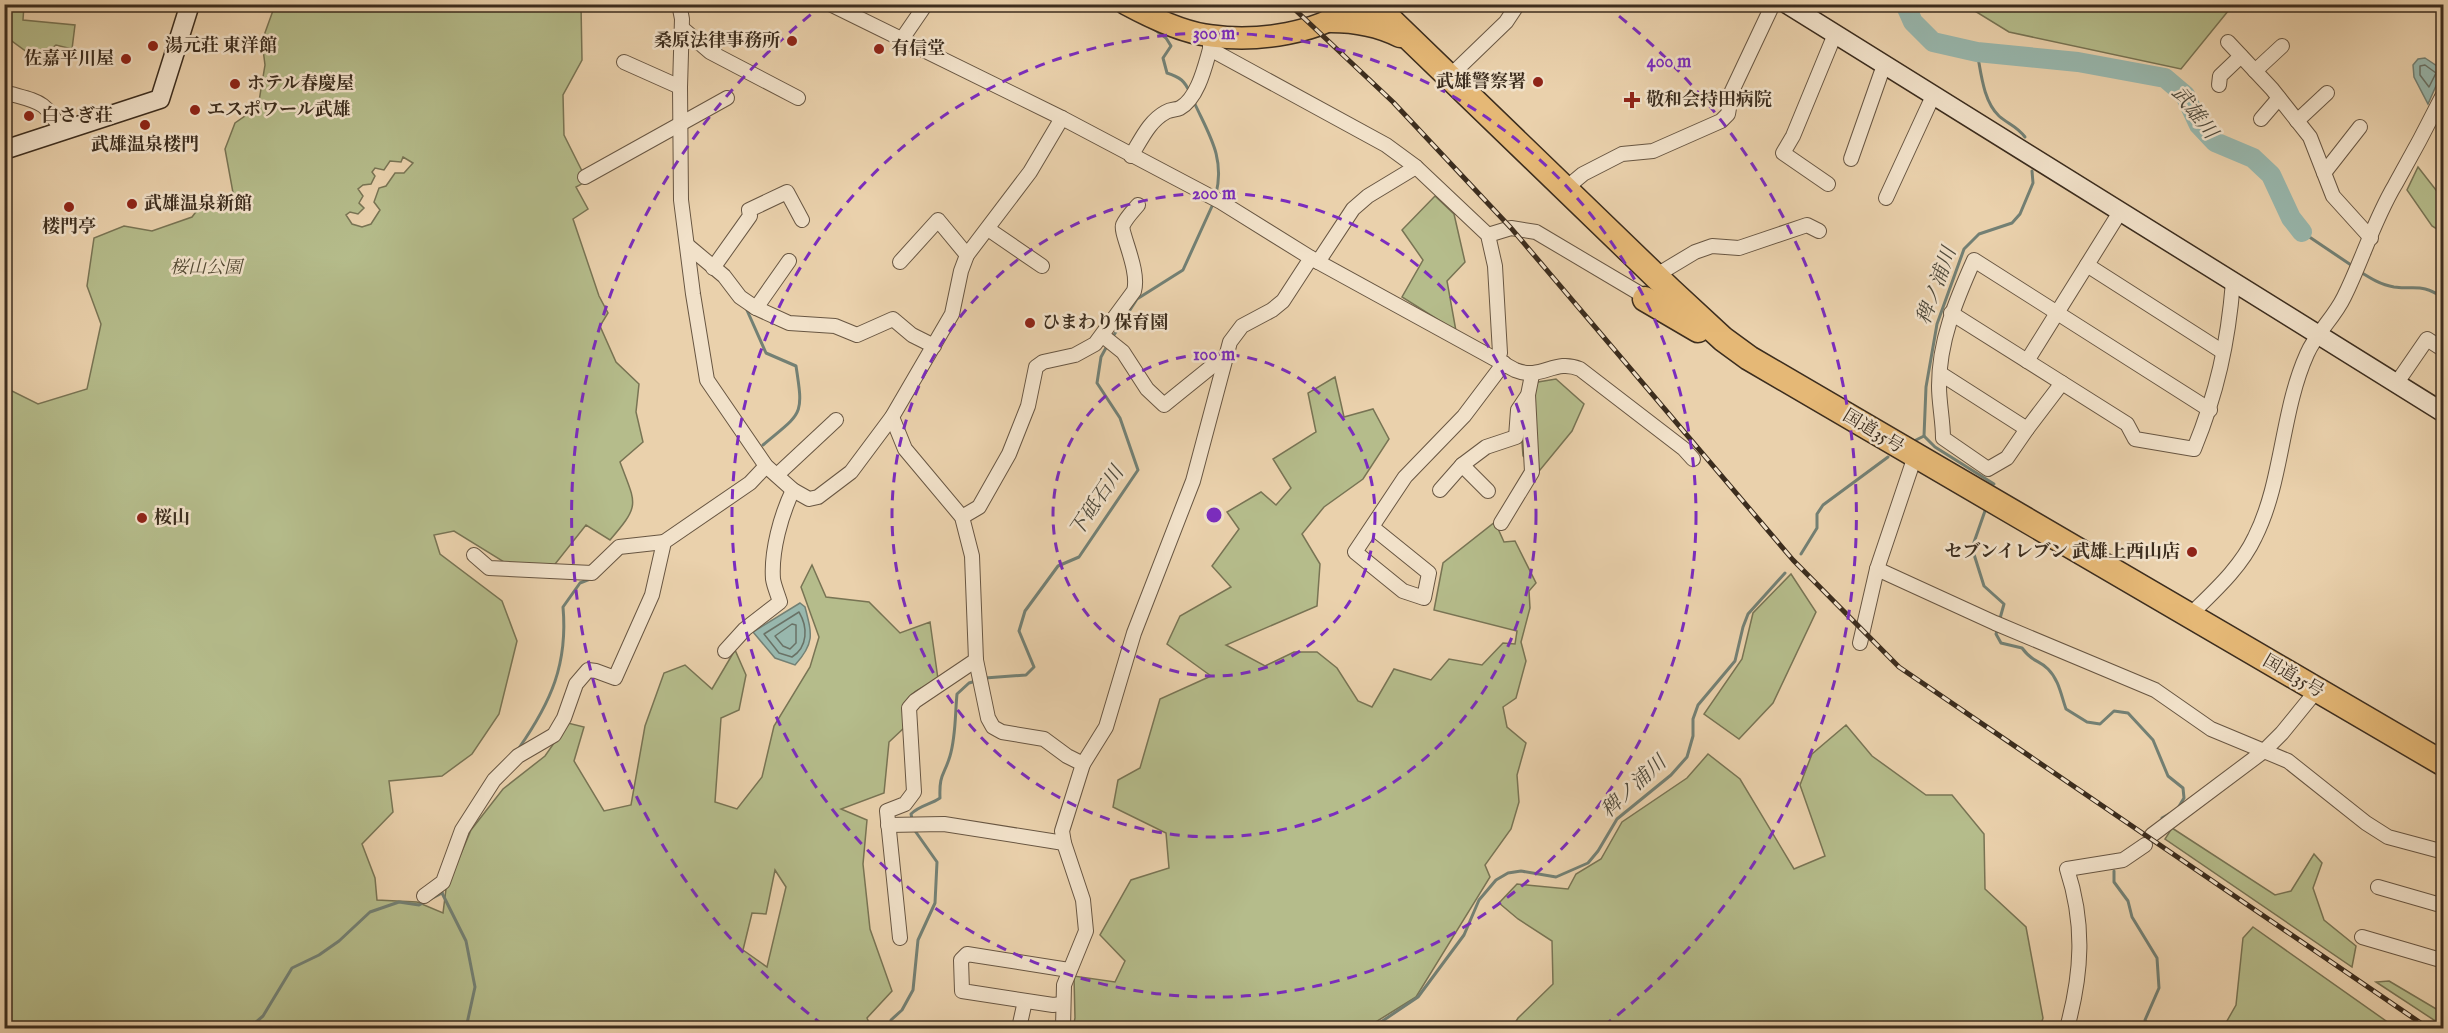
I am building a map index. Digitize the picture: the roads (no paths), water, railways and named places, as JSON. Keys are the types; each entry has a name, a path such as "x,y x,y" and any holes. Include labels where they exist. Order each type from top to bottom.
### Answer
{"highway":[{"name":"国道35号","path":"1374,4 1662,283 1723,339 1749,358 2444,765"},
{"path":"1401,4 1410,40"},
{"path":"1330,20 1356,20 1384,27 1410,40"},
{"path":"1645,299 1697,330 1723,339"}],"main road":[{"path":"1126,4 1152,10 1179,28 1210,42 1293,32 1330,20 1356,4"}],"street":[{"path":"4,150 156,102 166,86 190,4"},
{"path":"679,4 682,28 681,200 707,380 771,471 792,490 809,499 830,490 857,465 892,417 952,314 961,271 967,255 1030,172 1062,118"},
{"path":"830,4 1062,118 1216,199 1315,260 1515,370 1532,375 1561,364 1569,364 1580,369 1684,449 1693,459"},
{"path":"902,39 926,4"},
{"path":"1449,77 1506,22 1518,4"},
{"path":"1565,189 1583,174 1622,154 1653,151 1721,121 1728,114 1732,91 1773,4"},
{"path":"1788,4 2443,412"},
{"path":"682,28 710,52 798,98"},
{"path":"1827,184 1783,153 1793,136 1834,34"},
{"path":"1131,156 1152,122 1168,111 1180,108 1191,95 1210,42 1386,146 1416,167 1488,235 1495,266 1501,361 1464,416 1405,477 1372,527 1356,552 1403,591 1424,598 1429,573 1372,527"},
{"path":"2228,42 2279,98 2310,137 2333,196 2371,238"},
{"path":"2255,71 2282,46"},
{"path":"2219,85 2220,76 2241,56"},
{"path":"624,62 680,87"},
{"path":"1851,159 1884,65"},
{"path":"4,92 42,104 52,113 62,132"},
{"path":"2297,121 2327,93"},
{"path":"2188,617 2239,563 2254,539 2264,517 2294,394 2307,354 2317,335 2336,312 2394,186 2409,165 2444,93"},
{"path":"1886,198 1933,96"},
{"path":"585,177 727,98"},
{"path":"2261,119 2279,98"},
{"path":"2324,173 2360,128"},
{"path":"1063,1029 1062,1004 1069,970 1086,931 1083,900 1062,831 1083,764 1106,727 1134,633 1193,481 1230,342 1242,326 1272,310 1283,301 1353,209 1368,196 1416,167"},
{"path":"713,268 750,216 749,210 787,192 802,220"},
{"path":"962,517 979,507 1009,454 1028,406 1036,367 1043,362 1087,350 1103,336 1136,284 1131,252 1122,231 1123,225 1138,205"},
{"path":"2027,361 2120,212"},
{"path":"900,262 938,220 967,255"},
{"path":"1488,235 1511,228 1536,232 1645,299 1656,300 1662,283 1695,252 1712,246 1739,248 1807,225 1819,231"},
{"path":"988,229 1042,266"},
{"path":"687,245 724,276 740,297 756,308 789,323 835,326 857,335 893,319 912,335 934,346"},
{"path":"2062,383 2007,458 1988,469 1943,438 1939,387 1951,313 1974,260 2210,410"},
{"path":"756,308 789,261"},
{"path":"2086,265 2223,352"},
{"path":"1951,313 2127,424 2135,439 2194,449 2210,410 2223,352 2233,282"},
{"path":"1103,336 1123,352 1147,388 1164,405 1175,399 1198,376 1216,363 1224,362"},
{"path":"2396,384 2427,339 2444,350"},
{"path":"1941,374 2028,429"},
{"path":"1501,523 1532,472 1528,395 1532,375"},
{"path":"1440,490 1462,465 1486,447 1516,437 1518,410 1528,395"},
{"path":"892,417 905,448 962,517 972,556 978,672 988,718 993,727 1002,732 1044,739 1066,756 1083,764"},
{"path":"474,555 489,568 592,573 619,547 664,542 771,471 836,420"},
{"path":"1860,643 1877,570 1915,456"},
{"path":"1462,465 1488,491"},
{"path":"725,651 745,628 780,602 773,580 775,555 786,504 792,490"},
{"path":"434,889 462,830 494,780 519,756 554,735 564,718 576,684 588,670 615,678 652,595 664,542"},
{"path":"1877,570 2155,690 2211,729 2288,761 2366,823 2388,837 2444,852"},
{"path":"900,938 887,812 905,804 914,792 909,708 915,701 978,672"},
{"path":"2067,1029 2081,942 2080,920 2067,869 2123,860 2264,751 2317,690"},
{"path":"888,825 944,824 1064,843"},
{"path":"2378,887 2443,902"},
{"path":"2362,937 2444,961"},
{"path":"1062,1004 1053,1005 962,991 961,960 967,954 1069,970"},
{"path":"1019,1029 1025,1001"}],"water":[{"path":"2425,58 2443,70 2428,104 2414,77 2413,65 2418,59"},
{"path":"800,603 805,607 810,638 806,650 795,665 775,658 753,632"}],"waterway":[{"name":"武雄川","path":"1905,4 1913,22 1933,42 1977,52 2078,62 2165,78 2185,95 2199,125 2215,142 2253,158 2271,175 2291,218 2302,232"},
{"name":"下砥石川","path":"1154,29 1166,38 1171,46 1163,58 1167,73 1182,80 1190,93"},
{"name":"稗ノ浦川","path":"1977,52 1989,102 1999,116 2025,137"},
{"name":"下砥石川","path":"1194,102 1217,157 1216,194"},
{"name":"稗ノ浦川","path":"1916,440 1924,436 1926,387 1937,324 1964,249 1979,234 2012,223 2020,214 2033,183 2032,171"},
{"name":"下砥石川","path":"1112,338 1137,299 1183,270 1213,204"},
{"name":"武雄川","path":"2302,232 2354,267"},
{"name":"武雄川","path":"2359,271 2385,285 2424,289 2444,298"},
{"path":"746,308 766,353 796,366 800,395 797,412 793,419 763,445"},
{"name":"下砥石川","path":"985,678 1026,675 1034,667 1019,631 1025,611 1058,566 1079,557 1138,470 1120,418 1097,383 1101,357 1107,346"},
{"path":"1924,436 1935,447 1994,484"},
{"name":"稗ノ浦川","path":"1801,554 1817,528 1817,514 1823,505 1888,457"},
{"path":"1986,508 1972,548 1984,586 2004,604 1999,622"},
{"name":"稗ノ浦川","path":"1372,1028 1418,997 1464,935 1479,900 1496,880 1508,873 1521,871 1556,877 1588,863 1617,819 1671,775 1687,757 1693,736 1693,719 1698,705 1735,661 1748,614 1785,573"},
{"path":"519,748 540,715 555,682 563,647 563,607 580,583 590,579"},
{"path":"1998,628 1996,634 2001,643 2022,648 2052,673 2066,709 2087,722 2100,724 2114,711 2128,713 2153,740 2168,776 2183,788 2184,798 2178,808"},
{"name":"下砥石川","path":"912,819 911,814 914,811 940,798 941,779 953,741 957,694 969,683 976,681"},
{"path":"2162,818 2171,813"},
{"name":"下砥石川","path":"890,1028 891,1020 902,1010 913,990 918,940 935,903 937,862 913,828"},
{"path":"2114,871 2114,882 2128,901 2132,917 2157,958 2159,988 2145,1020 2150,1028"},
{"path":"249,1028 263,1016 292,968 319,955 339,941 370,912 399,902 419,905 442,893 442,889"},
{"path":"442,893 466,941 475,987 466,1028"}],"railway":[{"path":"1289,4 1393,102 1511,228 1793,560 1899,667 2428,1028"}],"place":[{"name":"桑原法律事務所","path":"792,41"},
{"name":"湯元荘 東洋館","path":"153,46"},
{"name":"有信堂","path":"879,49"},
{"name":"佐嘉平川屋","path":"126,59"},
{"name":"武雄警察署","path":"1538,82"},
{"name":"ホテル春慶屋","path":"235,84"},
{"name":"敬和会持田病院","path":"1632,100"},
{"name":"エスポワール武雄","path":"195,110"},
{"name":"白さぎ荘","path":"29,116"},
{"name":"武雄温泉楼門","path":"145,125"},
{"name":"武雄温泉新館","path":"132,204"},
{"name":"楼門亭","path":"69,207"},
{"name":"ひまわり保育園","path":"1030,323"},
{"name":"桜山","path":"142,518"},
{"name":"セブンイレブン 武雄上西山店","path":"2192,552"}],"park label":[{"name":"桜山公園","path":"206,268"}]}
